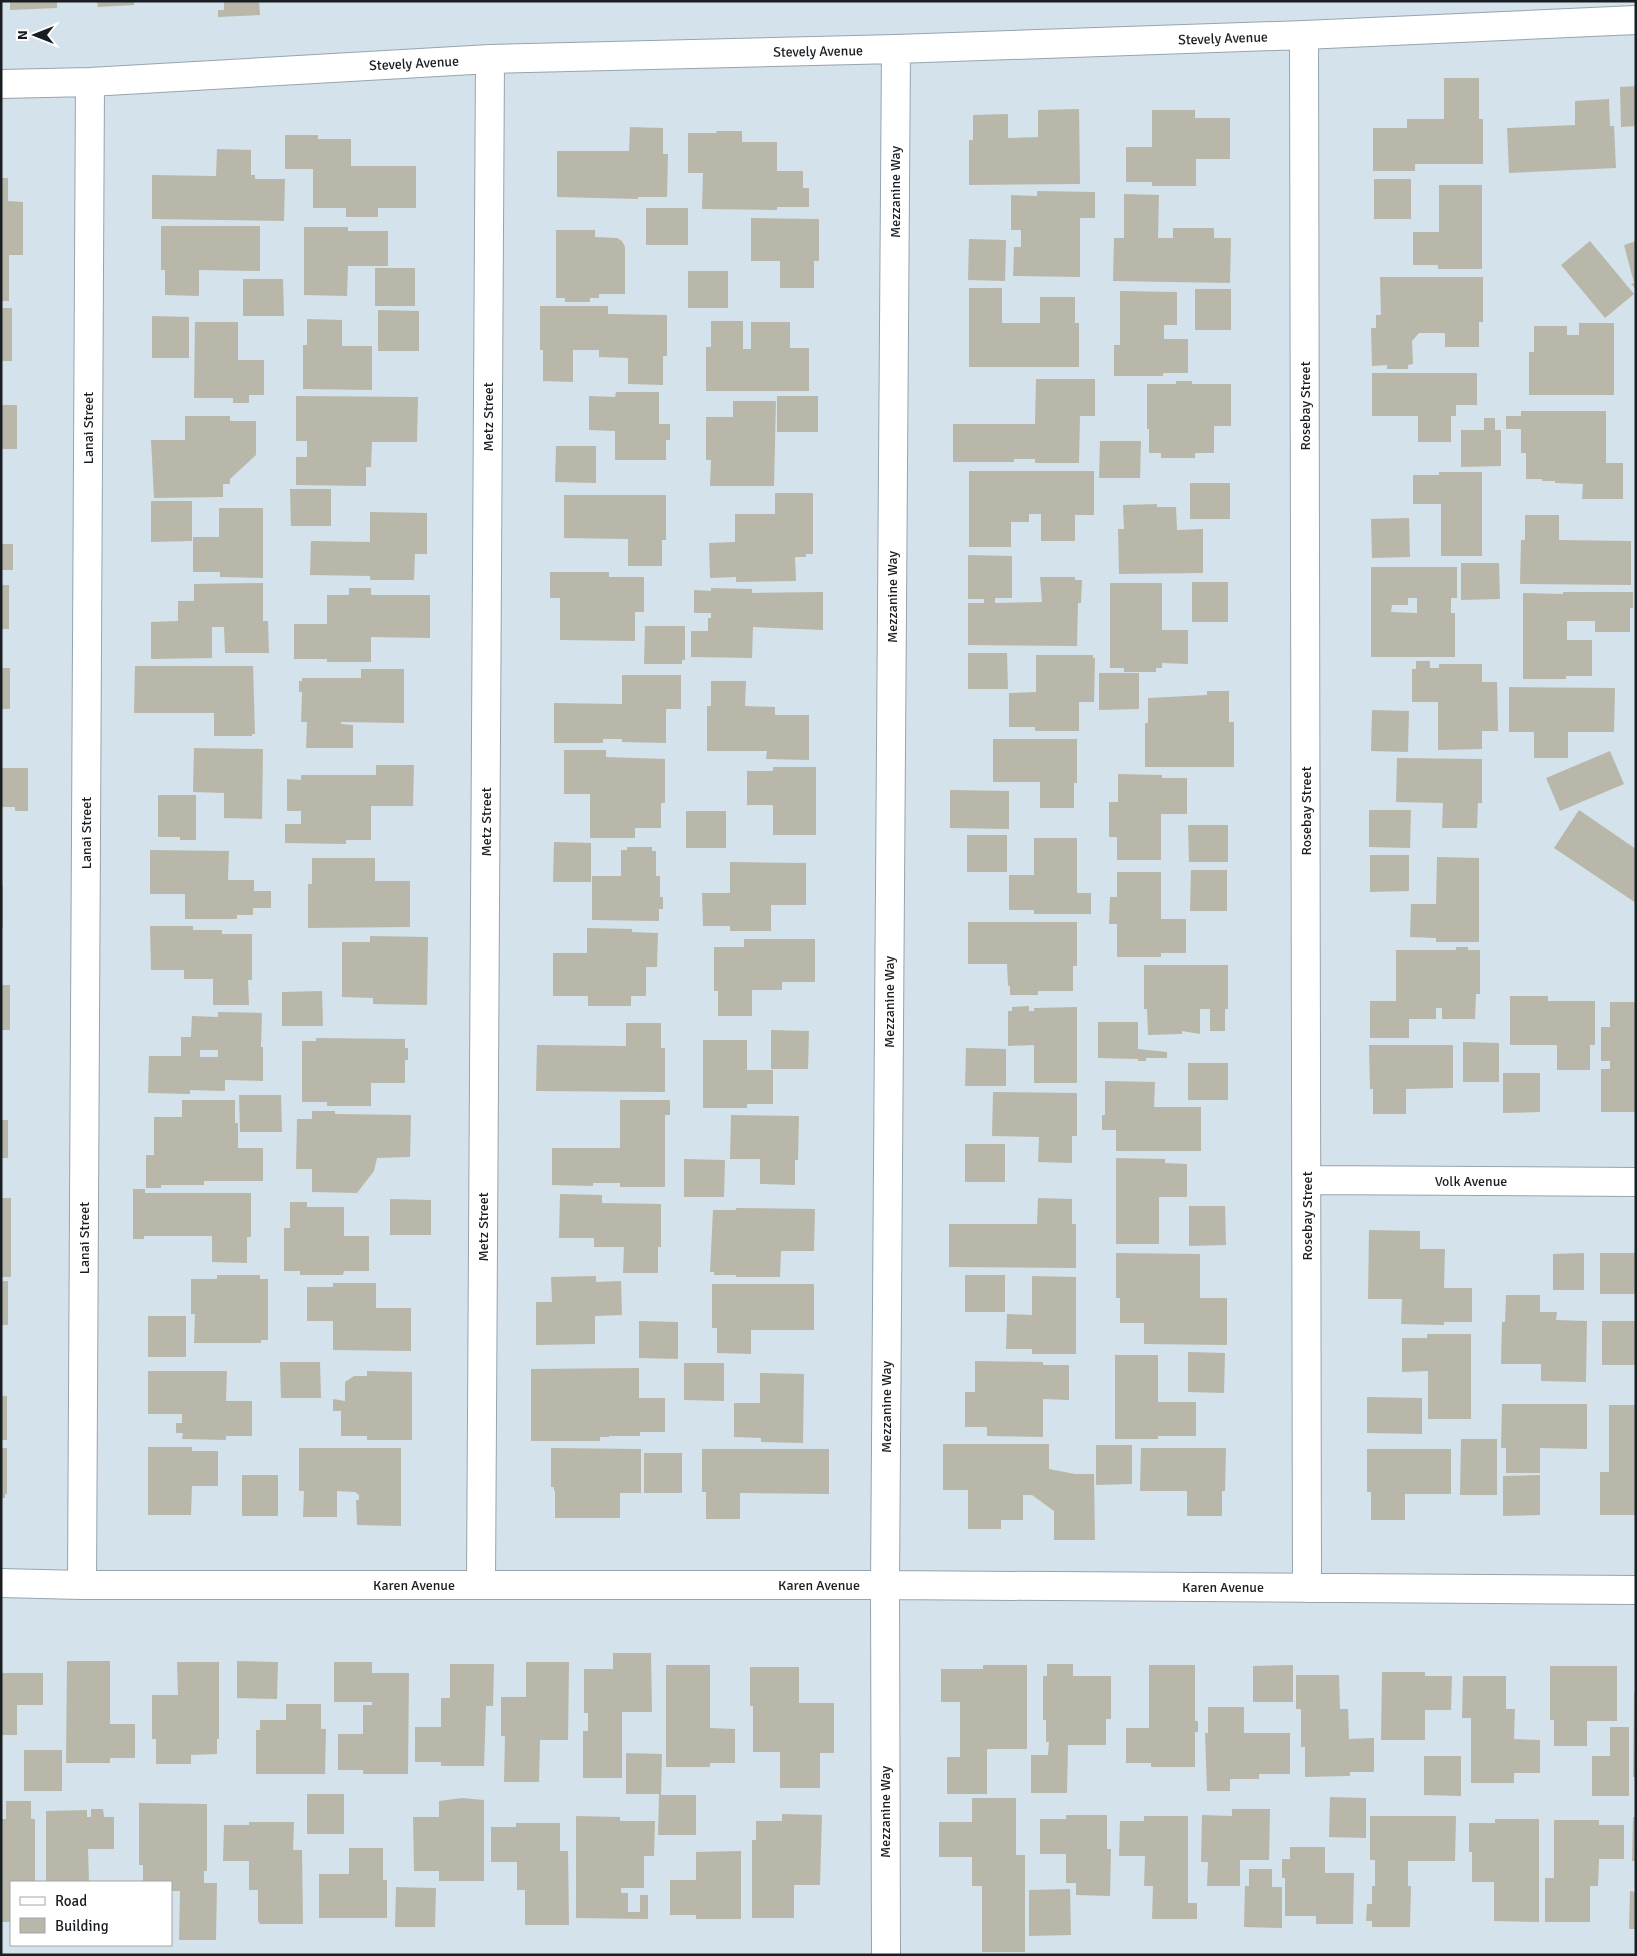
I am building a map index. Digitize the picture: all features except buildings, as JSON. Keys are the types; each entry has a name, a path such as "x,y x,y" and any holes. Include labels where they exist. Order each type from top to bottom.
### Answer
{"street":[{"name":"Stevely Avenue","path":"1,84 90,82 490,59 896,49 1304,35 1636,20"},
{"name":"Rosebay Street","path":"1304,35 1307,1588"},
{"name":"Mezzanine Way","path":"886,1955 884,1585 896,49"},
{"name":"Metz Street","path":"481,1585 490,59"},
{"name":"Lanai Street","path":"82,1585 90,82"},
{"name":"Volk Avenue","path":"1307,1180 1636,1182"},
{"name":"Karen Avenue","path":"1,1583 82,1585 884,1585 1636,1590"}]}
